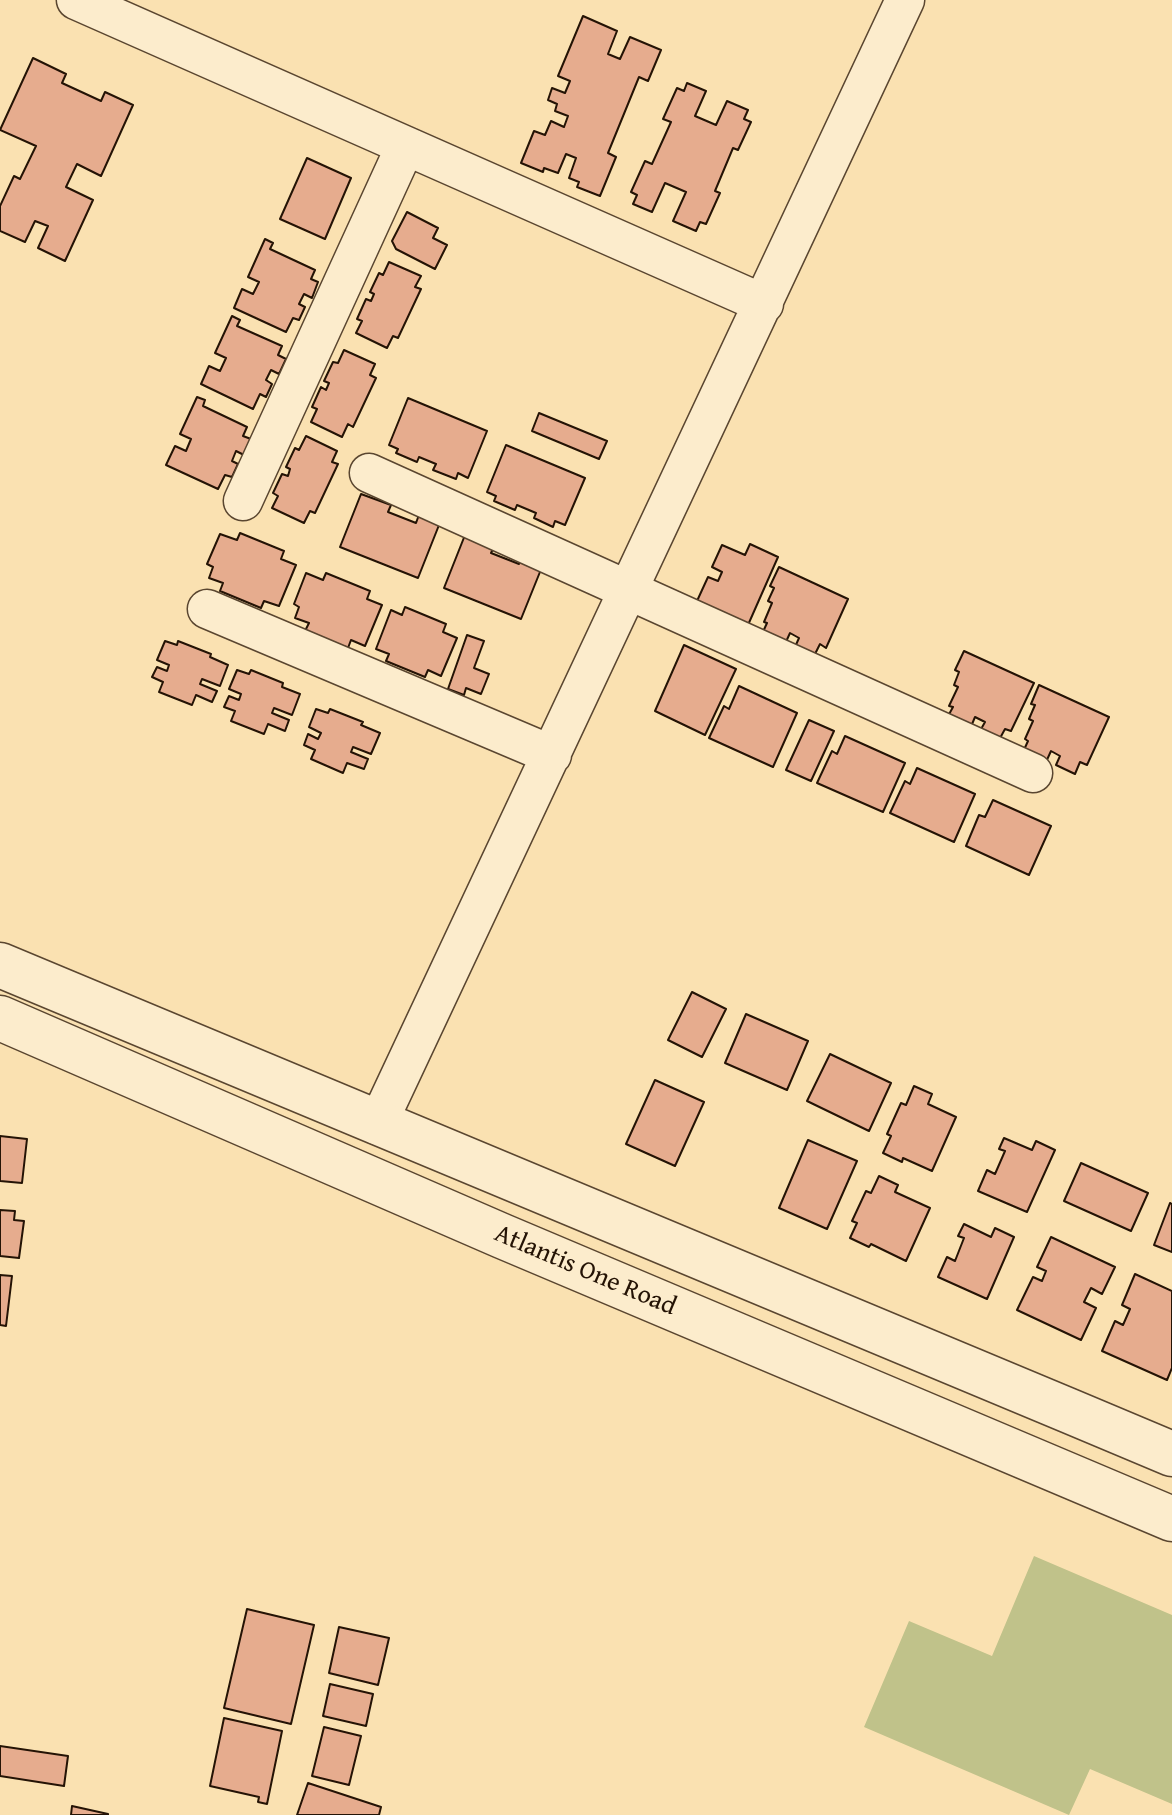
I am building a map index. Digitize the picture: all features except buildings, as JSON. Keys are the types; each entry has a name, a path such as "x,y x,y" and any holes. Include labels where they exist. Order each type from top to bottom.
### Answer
{"street":[{"path":"76,0 764,304"},
{"path":"377,1125 905,0"},
{"path":"243,501 405,147"},
{"path":"369,473 1033,773"},
{"path":"207,609 552,755"},
{"path":"0,965 377,1125 680,1247 1172,1454"},
{"name":"Atlantis One Road","path":"0,1018 502,1236 1172,1519"}],"green space":[{"path":"1034,1556 1172,1615 1172,1804 1090,1769 1069,1815 864,1727 909,1621 992,1656"}]}
